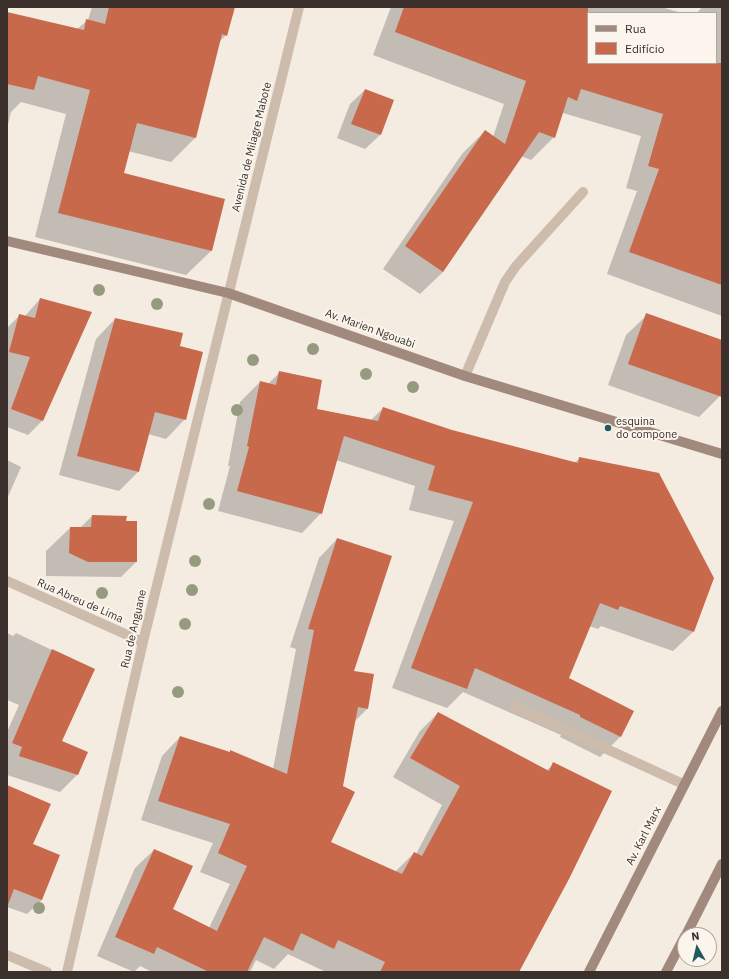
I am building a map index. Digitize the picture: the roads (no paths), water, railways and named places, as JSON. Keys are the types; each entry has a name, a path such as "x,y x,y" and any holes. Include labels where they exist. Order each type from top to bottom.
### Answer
{"main road":[{"name":"Av. Marien Ngouabi","path":"7,241 228,293 287,312 465,376 722,454"},
{"name":"Av. Karl Marx","path":"589,972 683,784 722,711"},
{"path":"690,927 722,864"},
{"path":"666,972 677,951"}],"street":[{"name":"Avenida de Milagre Mabote","path":"228,293 299,7"},
{"path":"465,376 505,282 516,266 583,192"},
{"name":"Rua de Anguane","path":"67,972 143,642 228,293"},
{"name":"Rua Abreu de Lima","path":"7,581 143,642"},
{"path":"515,707 683,784"},
{"path":"7,955 47,972"}],"place":[{"name":"esquina do compone","path":"608,428"}]}
